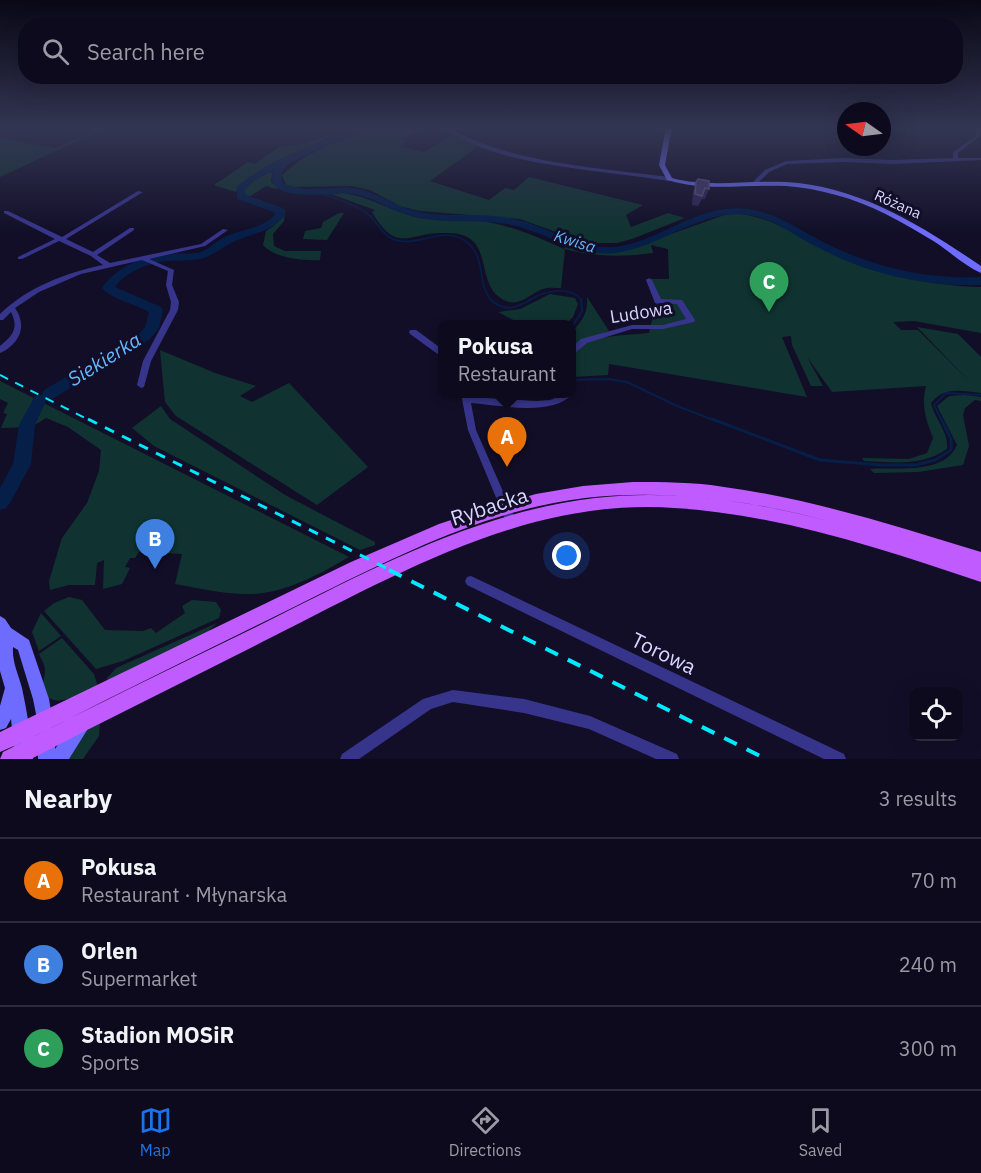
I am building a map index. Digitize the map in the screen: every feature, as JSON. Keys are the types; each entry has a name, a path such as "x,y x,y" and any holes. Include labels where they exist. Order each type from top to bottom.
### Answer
{"main road":[{"name":"Rybacka","path":"19,757 46,750 84,722 383,572 549,496 593,490 650,488 699,490 779,502 833,515 981,560"},
{"name":"Rybacka","path":"0,742 381,555 445,528 509,514 618,502 667,502 732,508 766,513 831,529 981,574"}],"street":[{"path":"546,162 669,179"},
{"path":"662,162 665,174 669,179"},
{"path":"755,183 767,171 786,163 797,162"},
{"name":"Różana","path":"669,179 691,184 755,183 807,186 854,200 922,230 980,268"},
{"path":"20,258 60,239 140,192"},
{"path":"6,212 93,255 108,265"},
{"path":"93,255 132,229"},
{"path":"0,318 11,307 62,278 108,265 148,261 203,245 225,230"},
{"path":"141,385 147,361 175,306 175,299 169,285 171,270 148,261"},
{"name":"Ludowa","path":"576,348 584,341 632,327 663,327 691,320 679,302 658,301 649,280"},
{"path":"0,351 11,343 19,330 19,322 11,307"},
{"path":"413,332 438,350"},
{"path":"466,398 472,430 509,514"},
{"path":"480,398 549,403 565,398"},
{"name":"Torowa","path":"471,581 839,759"},
{"path":"3,629 24,645 45,720 46,750"},
{"path":"3,629 3,659 14,686 22,731 19,757"},
{"path":"0,722 9,706 14,686"},
{"path":"347,759 428,704 453,696 524,706 590,723 672,759"},
{"path":"59,759 84,722"}],"green space":[{"path":"0,162 31,162 0,177"},
{"path":"247,162 280,162 248,179 240,185 236,192 214,185"},
{"path":"297,162 456,162 430,181 489,200 505,188 514,190 529,177 643,205 626,215 631,227 668,213 685,218 632,239 617,243 597,243 575,239 520,219 419,211 400,206 370,190 352,186 294,187 286,185 282,175"},
{"path":"268,171 272,173 271,182 278,187 277,189 266,186 249,197 267,203 244,197 243,188"},
{"path":"342,193 362,197 421,218 474,220 503,225 564,249 567,245 604,252 623,251 730,213 757,217 833,253 886,273 943,284 981,287 981,333 914,321 893,322 901,330 918,330 972,384 917,327 958,334 981,357 981,393 948,392 931,403 944,431 947,449 927,459 886,462 864,461 862,458 909,459 927,453 933,438 925,412 926,386 832,392 807,357 823,386 811,386 792,345 791,336 782,337 807,397 609,364 608,375 576,377 576,352 584,344 612,336 649,333 656,303 646,279 669,279 668,249 651,245 653,253 620,256 587,254 565,249 561,288 545,288 522,300 509,302 492,290 480,252 469,238 447,233 397,237 389,234 381,225 372,212 375,210 331,194"},
{"path":"285,209 284,221 273,234 274,246 285,251 321,251 320,260 282,256 263,245 266,231 275,225"},
{"path":"339,213 344,213 327,240 303,239 305,231 321,228 323,222"},
{"path":"550,294 575,298 578,304 570,320 513,320 498,312 520,309"},
{"path":"587,297 609,331 576,343 576,327 587,308"},
{"path":"160,350 215,373 256,386 240,396 252,402 289,383 368,467 317,505 176,416 165,402"},
{"path":"0,381 349,557 297,584 263,593 241,594 175,584 182,554 139,552 135,558 130,558 125,567 130,568 122,584 103,589 104,560 97,563 95,585 69,585 50,590 49,581 62,538 87,503 99,471 101,450 68,427 46,418 31,427 1,428 7,414 3,413 8,403 0,399"},
{"path":"949,396 981,397 981,401 975,400 965,408 963,415 969,446 963,465 918,472 874,473 870,469 919,468 942,461 951,455 957,445 937,406"},
{"path":"161,406 170,419 285,495 375,542 375,545 360,550 154,446 132,428"},
{"path":"69,597 82,600 105,630 143,631 151,628 156,633 185,613 182,606 192,600 216,602 221,610 219,618 123,661 96,669 44,611 54,603"},
{"path":"41,613 61,636 39,651 32,632"},
{"path":"217,623 204,635 108,682 107,678 116,668"},
{"path":"62,638 94,674 98,687 76,697 58,700 46,695 43,685 45,667 39,654"},
{"path":"100,722 99,736 83,759 63,759 82,733"}],"building":[{"path":"698,179 709,181 709,189 705,188 702,196 695,194"}],"waterway":[{"name":"Siekierka","path":"49,394 145,336 152,328 156,310 125,298 108,288 117,277 131,268 160,258 206,254 226,241 268,226 280,215 279,210 241,197 240,189 252,178 284,162"},
{"name":"Kwisa","path":"285,162 279,168 276,178 279,185 287,189 307,192 340,190 360,192 407,212 426,216 514,222 588,248 614,250 631,247 697,219 731,211 748,212 778,221 840,254 879,268 942,281 981,281"},
{"path":"314,191 359,208 370,216 384,233 400,241 445,235 462,239 475,251 484,287 491,300"},
{"path":"529,300 556,291 570,292 581,299"},
{"path":"491,300 501,306 511,308 532,299"},
{"path":"576,321 582,311 581,299"},
{"path":"576,380 608,379 627,382 677,406 716,421"},
{"path":"712,419 820,460 881,465 916,465 935,460 951,450 951,439 934,405 946,393 981,395"},
{"name":"Siekierka","path":"0,502 22,464 29,417 40,400"}],"railway":[{"path":"0,375 91,421"},
{"path":"88,419 392,571"},
{"path":"389,570 766,759"}],"place":[{"name":"Stadion MOSiR","path":"769,312"},
{"name":"Pokusa","path":"507,467"},
{"name":"Orlen","path":"155,569"}]}
